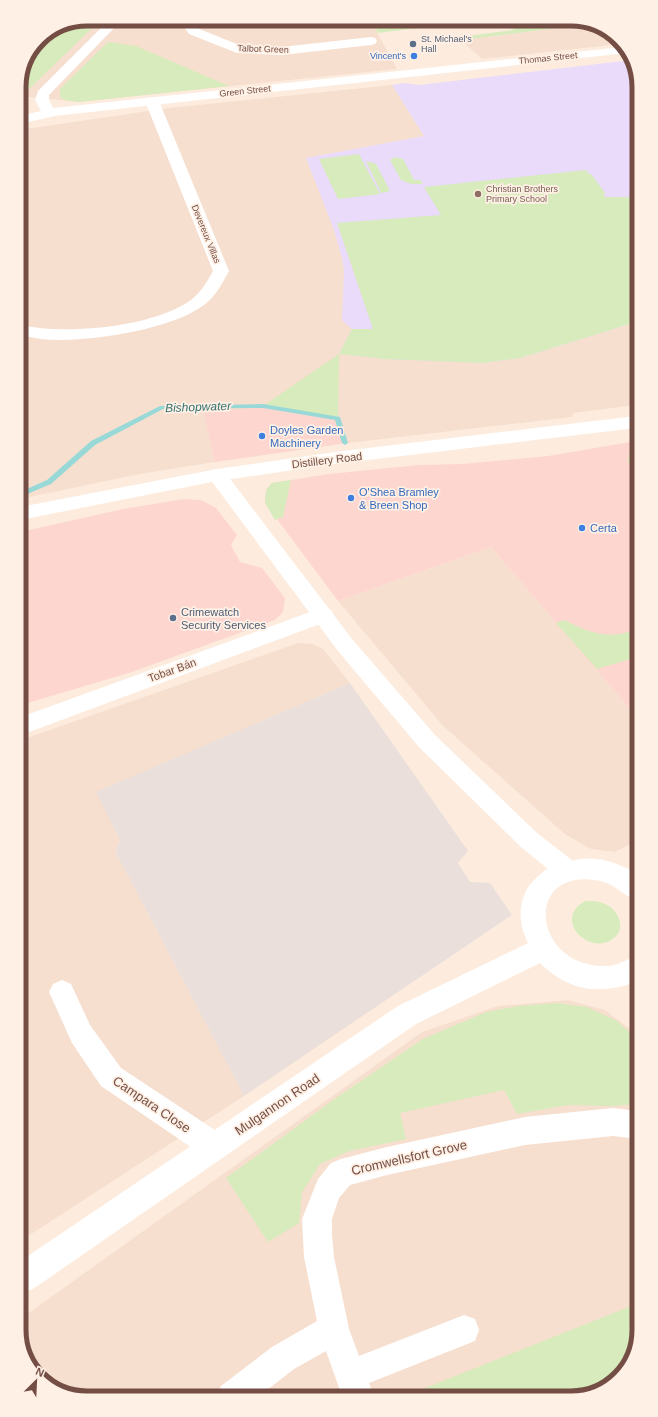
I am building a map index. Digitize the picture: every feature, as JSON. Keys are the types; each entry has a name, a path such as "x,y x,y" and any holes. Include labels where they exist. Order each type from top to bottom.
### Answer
{"street":[{"path":"30,100 35,96 43,94 110,26"},
{"name":"Talbot Green","path":"189,26 193,31 237,49 282,51 371,41"},
{"name":"Thomas Street","path":"471,67 620,50"},
{"name":"Green Street","path":"26,119 49,114 152,101 471,67"},
{"path":"43,94 42,100 49,114"},
{"name":"Devereux Villas","path":"26,331 48,336 63,336 96,333 128,327 164,318 193,306 211,290 221,271 152,101"},
{"name":"Distillery Road","path":"26,510 217,475 335,458 632,422"},
{"path":"217,475 324,615 345,645 427,741 529,840 568,871"},
{"name":"Tobar Bán","path":"26,724 324,615"},
{"path":"632,883 600,870 583,869 568,871 553,878 541,888 534,902 531,917 533,928 542,949 561,966 580,975 600,979 620,976 632,971"},
{"name":"Mulgannon Road","path":"26,1275 407,1015 542,949"},
{"name":"Campara Close","path":"62,992 81,1034 110,1077 214,1146"},
{"name":"Cromwellsfort Grove","path":"464,1330 354,1385 334,1328 319,1257 317,1219 328,1189 341,1173 386,1161 525,1130 613,1122 632,1124"},
{"path":"240,1391 282,1358 334,1328"}],"shaded area":[{"path":"374,26 397,69 78,102 26,97 28,71 36,53 53,36 75,27"},
{"path":"575,26 598,32 615,45 482,59 461,40"},
{"name":"Christian Brothers Primary School","path":"626,61 629,67 632,87 632,323 520,358 483,363 385,359 339,354 352,329 342,320 344,271 342,258 334,230 306,158 424,136 392,85 404,83 419,85"},
{"path":"392,85 424,136 355,149 334,230 344,271 483,363 520,358 632,323 632,406 573,413 572,417 348,443 215,462 140,474 26,498 26,129 169,108"},
{"path":"263,406 338,418 345,443 215,462 204,413"},
{"path":"632,442 632,711 491,547 338,601 265,503 266,490 272,483 329,474 419,465 462,464 548,456"},
{"path":"184,499 201,500 216,508 237,535 231,545 240,562 262,568 285,598 283,612 275,620 132,672 26,704 26,531 123,509"},
{"path":"491,547 632,711 632,843 615,852 591,849 566,835 443,726 338,601"},
{"path":"298,643 313,644 323,649 350,683 97,792 120,841 115,851 244,1096 26,1237 26,738"},
{"path":"350,683 468,851 458,863 470,882 490,883 512,915 244,1096 115,851 120,841 96,792"},
{"path":"568,1000 605,1010 632,1030 632,1330 629,1350 622,1364 614,1373 602,1383 591,1388 571,1391 83,1391 71,1389 56,1383 56,1361 34,1361 29,1350 26,1330 26,1315 422,1032 498,1006"}],"green space":[{"path":"94,26 26,92 28,71 31,63 36,53 44,44 53,36 63,31 75,27"},
{"path":"374,26 426,27 378,33"},
{"path":"510,26 573,26 461,40 459,37 514,30"},
{"path":"108,42 136,46 229,86 79,102 65,100 60,97 60,89"},
{"path":"359,154 380,194 338,199 319,159"},
{"path":"395,157 403,159 414,180 420,180 423,183 411,184 401,180 390,160"},
{"path":"366,161 376,164 390,191 381,193"},
{"path":"586,170 589,174 591,174 606,194 603,194 605,197 632,197 632,323 520,358 483,363 385,359 339,354 352,329 373,329 337,223 441,215 424,187"},
{"path":"339,354 338,418 263,406"},
{"path":"632,447 632,467 628,461 630,449"},
{"path":"291,480 283,517 275,520 265,503 266,490 272,483"},
{"path":"564,620 583,629 599,634 616,634 632,631 632,658 597,669 556,623"},
{"path":"586,901 602,903 615,911 620,920 620,930 614,938 604,943 595,943 585,940 578,933 573,925 572,917 576,908"},
{"path":"556,1003 587,1007 617,1021 632,1034 632,1104 611,1106 568,1105 517,1114 504,1090 400,1113 406,1139 349,1151 320,1164 302,1192 299,1223 268,1242 226,1178 336,1098 423,1039 486,1012 518,1006"},
{"path":"632,1306 632,1330 629,1350 626,1357 614,1373 602,1383 591,1388 571,1391 418,1391"}],"waterway":[{"name":"Bishopwater","path":"26,492 49,482 93,443 162,407 263,406 338,418 345,443"}],"place":[{"name":"St. Michael's Hall","path":"413,44"},
{"name":"Vincent's","path":"414,56"},
{"name":"Christian Brothers Primary School","path":"478,194"},
{"name":"Doyles Garden Machinery","path":"262,436"},
{"name":"O'Shea Bramley & Breen Shop","path":"351,498"},
{"name":"Certa","path":"582,528"},
{"name":"Crimewatch Security Services","path":"173,618"}]}
